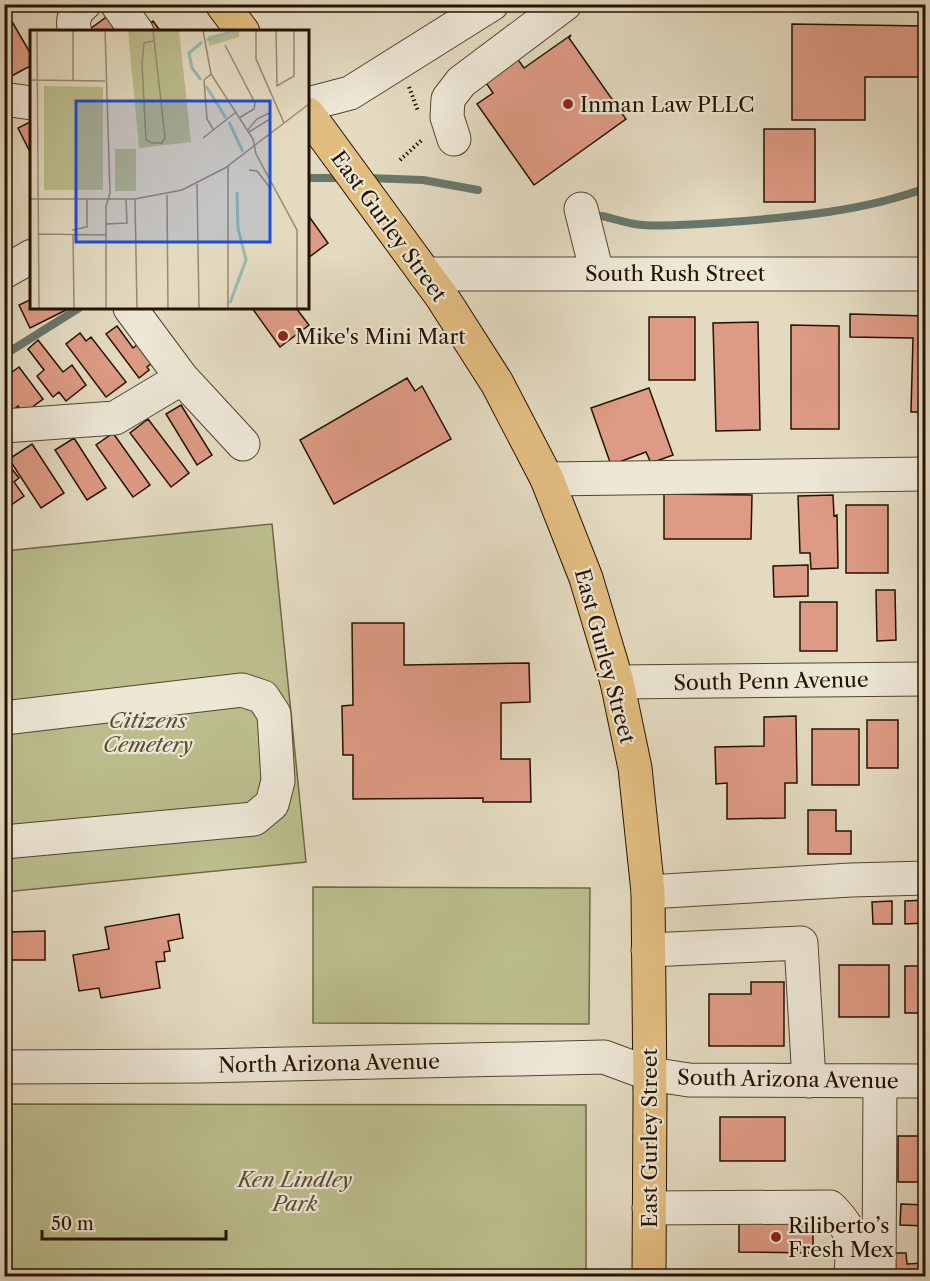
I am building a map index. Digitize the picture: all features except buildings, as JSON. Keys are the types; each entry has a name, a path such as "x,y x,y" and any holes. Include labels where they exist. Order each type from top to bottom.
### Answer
{"main road":[{"path":"222,4 242,30"},
{"name":"East Gurley Street","path":"309,115 425,274 497,383 547,479 586,578 617,682 635,768 648,892 649,1276"}],"street":[{"path":"74,30 74,15 84,4"},
{"path":"117,4 136,30"},
{"path":"309,104 350,93 492,4"},
{"path":"517,58 576,6"},
{"path":"441,137 447,117 448,99 461,82 576,6"},
{"path":"441,137 462,100 486,82"},
{"path":"4,101 30,104"},
{"path":"581,208 597,273"},
{"path":"4,272 30,257"},
{"name":"South Rush Street","path":"425,274 926,274"},
{"path":"131,309 182,378 243,444"},
{"path":"4,426 115,418 182,378"},
{"path":"547,479 926,474"},
{"name":"South Penn Avenue","path":"617,682 926,680"},
{"path":"4,718 242,690 263,697 274,714 278,781 272,804 254,819 4,842"},
{"path":"648,892 926,878"},
{"path":"648,950 801,943 809,1080"},
{"name":"North Arizona Avenue","path":"4,1067 213,1066 603,1057 650,1074"},
{"name":"South Arizona Avenue","path":"650,1074 689,1080 926,1081"},
{"path":"879,1276 880,1081"},
{"path":"649,1208 830,1207 846,1222 853,1240 851,1276"}],"path":[{"path":"409,82 409,89 420,117"},
{"path":"400,160 406,153 441,137"}],"green space":[{"name":"Citizens Cemetery","path":"272,524 306,862 5,892 5,551"},
{"path":"313,887 590,888 589,1024 313,1023"},
{"name":"Ken Lindley Park","path":"5,1104 586,1105 586,1276 5,1276"}],"waterway":[{"path":"309,178 343,178"},
{"path":"367,178 423,180 478,190"},
{"path":"602,216 633,224 654,226 755,220 854,208 926,188"},
{"path":"4,355 77,309"}],"place":[{"name":"Inman Law PLLC","path":"568,104"},
{"name":"Mike's Mini Mart","path":"283,336"},
{"name":"Riliberto’s Fresh Mex","path":"776,1237"}]}
